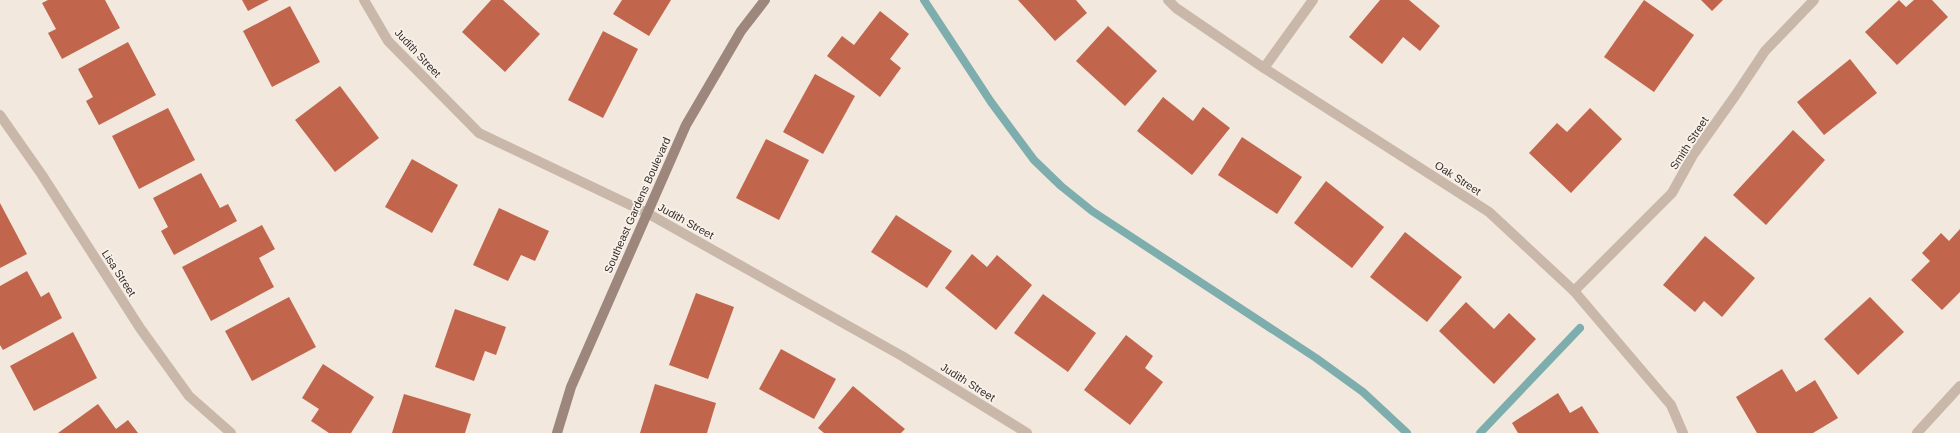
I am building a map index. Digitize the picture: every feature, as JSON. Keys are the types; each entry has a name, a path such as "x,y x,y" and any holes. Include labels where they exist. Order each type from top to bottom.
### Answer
{"street":[{"name":"Judith Street","path":"364,0 388,41 479,132 647,213 902,356 1027,433"},
{"name":"Southeast Gardens Boulevard","path":"556,433 571,387 686,125 741,31 765,0"},
{"name":"Oak Street","path":"1168,0 1176,8 1264,68 1489,212 1574,292 1671,405 1683,433"},
{"path":"1264,68 1313,0"},
{"name":"Smith Street","path":"1574,292 1672,193 1693,155 1736,96 1765,51 1814,0"},
{"name":"Lisa Street","path":"0,115 42,175 140,328 189,396 230,433"},
{"path":"1917,433 1960,386"}],"building":[{"path":"48,0 105,0 120,28 62,59 48,33 56,29 42,3"},
{"path":"242,0 269,0 248,11"},
{"path":"491,0 503,0 540,34 505,72 462,32"},
{"path":"622,0 671,0 649,36 613,14"},
{"path":"1018,0 1076,0 1087,13 1055,41"},
{"path":"1380,0 1409,0 1440,26 1420,51 1403,37 1382,64 1349,37"},
{"path":"1644,0 1694,35 1654,92 1604,57"},
{"path":"1701,0 1723,0 1712,11"},
{"path":"1899,0 1906,7 1914,0 1932,0 1948,17 1897,65 1865,32"},
{"path":"290,6 320,62 272,87 243,31"},
{"path":"880,11 909,34 890,59 901,68 880,97 827,56 842,36 854,45"},
{"path":"1108,26 1157,71 1125,106 1076,61"},
{"path":"603,31 638,49 603,118 568,100"},
{"path":"128,42 156,95 99,125 86,101 93,97 78,69"},
{"path":"1850,59 1877,93 1824,135 1797,102"},
{"path":"815,74 855,96 823,154 783,132"},
{"path":"340,86 379,138 335,172 295,120"},
{"path":"1163,97 1193,121 1203,107 1230,128 1192,175 1137,131"},
{"path":"168,108 195,160 139,189 112,136"},
{"path":"1590,108 1622,139 1571,193 1529,153 1557,123 1567,132"},
{"path":"1793,130 1825,160 1766,225 1733,195"},
{"path":"1242,137 1302,177 1277,214 1218,175"},
{"path":"766,139 809,160 779,220 736,198"},
{"path":"412,159 458,185 432,233 385,207"},
{"path":"201,173 220,208 228,204 237,221 174,255 161,231 168,227 153,198"},
{"path":"1326,181 1384,227 1352,268 1294,223"},
{"path":"0,203 27,254 0,268"},
{"path":"499,208 549,231 535,261 521,255 508,281 473,265"},
{"path":"896,215 952,251 927,288 871,252"},
{"path":"262,225 275,249 259,258 274,287 211,321 182,267"},
{"path":"1960,229 1960,292 1942,310 1911,280 1930,261 1922,253 1941,233 1949,241"},
{"path":"1405,232 1462,277 1427,322 1370,277"},
{"path":"1705,236 1755,278 1722,317 1704,301 1695,312 1663,285"},
{"path":"972,254 987,267 997,255 1032,285 996,330 945,288"},
{"path":"27,271 41,297 49,292 62,318 3,350 0,345 0,286"},
{"path":"696,293 734,307 708,379 669,365"},
{"path":"1043,294 1096,333 1068,372 1014,333"},
{"path":"289,297 316,347 252,381 225,331"},
{"path":"1870,297 1904,332 1858,375 1824,339"},
{"path":"1466,302 1494,329 1509,313 1536,339 1494,384 1439,331"},
{"path":"455,309 506,327 496,355 485,351 474,381 435,367"},
{"path":"73,332 97,378 34,411 10,366"},
{"path":"1126,335 1153,356 1145,368 1163,382 1130,425 1084,390"},
{"path":"781,349 836,379 814,419 759,389"},
{"path":"323,364 374,397 351,433 329,433 311,421 319,409 302,398"},
{"path":"1782,369 1796,392 1815,380 1838,418 1813,433 1757,433 1736,397"},
{"path":"655,384 716,403 707,433 640,433"},
{"path":"853,386 905,429 901,433 824,433 818,428"},
{"path":"1558,393 1570,413 1582,406 1599,433 1518,433 1512,423"},
{"path":"404,394 471,414 465,433 392,433"},
{"path":"98,404 116,429 128,420 138,433 58,433"}],"waterway":[{"path":"924,0 991,102 1034,160 1061,186 1092,211 1316,358 1363,392 1407,433"},
{"path":"1480,433 1580,328"}]}
